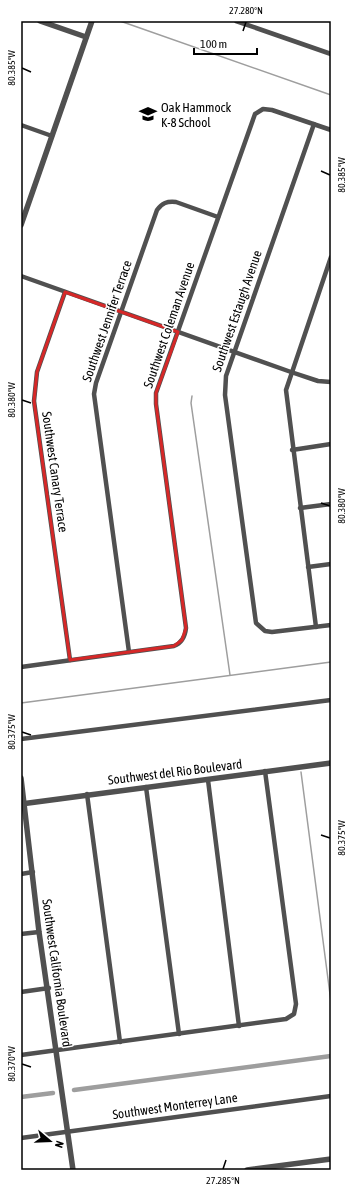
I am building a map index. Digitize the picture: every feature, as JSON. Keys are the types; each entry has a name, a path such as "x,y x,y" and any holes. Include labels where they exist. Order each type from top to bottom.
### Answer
{"street":[{"path":"40,21 86,37"},
{"path":"21,225 92,21"},
{"path":"236,21 331,54"},
{"name":"Southwest Coleman Avenue","path":"129,652 174,646 180,643 184,638 186,628 156,404 156,393 252,121 257,112 268,109 314,124"},
{"path":"314,124 331,130"},
{"name":"Southwest Estaugh Avenue","path":"314,124 226,376 226,402 254,618 260,628 272,632 316,627"},
{"path":"21,125 52,136"},
{"name":"Southwest Jennifer Terrace","path":"129,652 94,394 96,383 157,210 160,206 169,202 176,202 218,217"},
{"path":"331,257 286,390 292,450 316,627 331,625"},
{"path":"21,276 291,372 318,381 331,382"},
{"name":"Southwest Canary Terrace","path":"65,292 37,372 34,401 70,660"},
{"path":"292,450 331,444"},
{"path":"300,508 331,504"},
{"path":"308,568 331,564"},
{"path":"21,667 129,652"},
{"path":"21,739 331,700"},
{"name":"Southwest del Rio Boulevard","path":"23,804 87,794 208,780 331,763"},
{"path":"21,1055 286,1020 294,1014 296,1004 265,771"},
{"name":"Southwest California Boulevard","path":"21,778 32,872 73,1170"},
{"path":"208,780 239,1026"},
{"path":"146,787 179,1034"},
{"path":"87,794 120,1042"},
{"path":"21,874 32,872"},
{"path":"21,934 40,932"},
{"path":"21,992 48,988"},
{"name":"Southwest Monterrey Lane","path":"21,1138 331,1096"},
{"path":"247,1170 331,1159"}],"highlighted area":[{"path":"65,292 178,332 156,393 156,404 186,628 182,640 174,646 70,660 34,401 37,372"}],"waterway":[{"path":"120,21 331,95"},
{"path":"192,396 191,403 230,675"},
{"path":"21,703 331,662"},
{"path":"301,772 331,1002"},
{"path":"74,1090 331,1056"},
{"path":"21,1097 53,1093"}],"place":[{"name":"Oak Hammock K-8 School","path":"148,114"}]}
